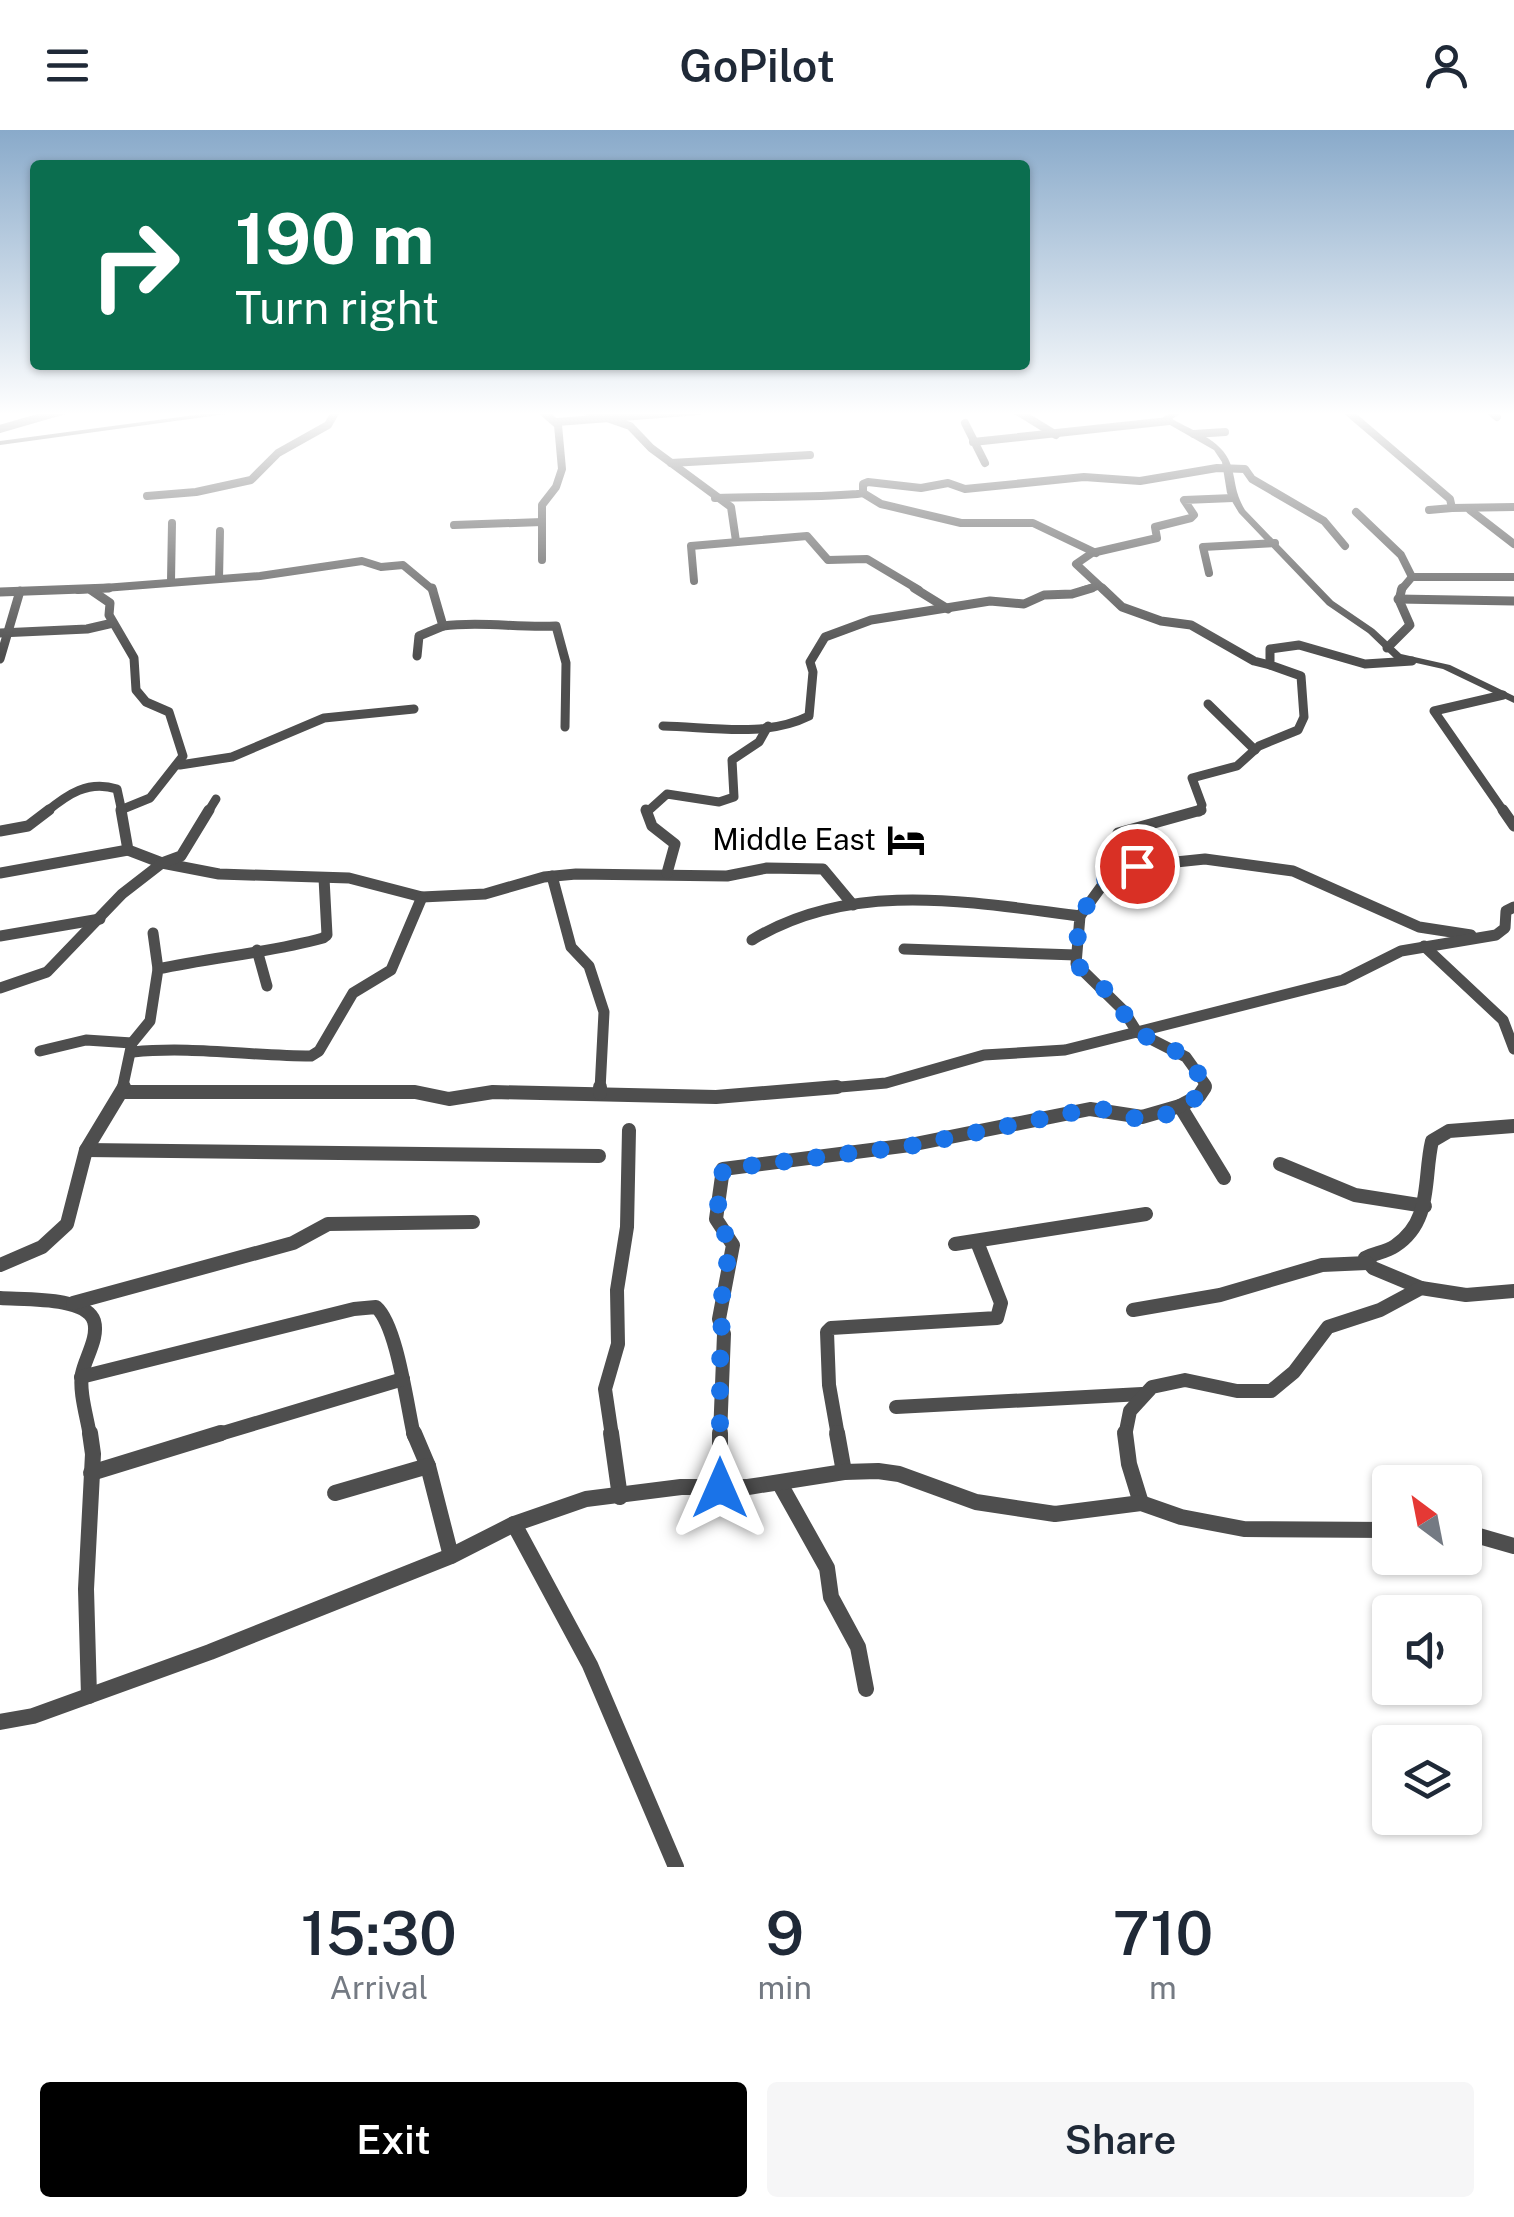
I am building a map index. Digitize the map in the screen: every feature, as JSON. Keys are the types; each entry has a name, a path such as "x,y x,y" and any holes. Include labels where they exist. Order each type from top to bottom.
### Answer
{"street":[{"path":"147,496 195,492"},
{"path":"542,560 542,505 555,492"},
{"path":"706,492 732,509 736,541"},
{"path":"714,498 811,498 863,492"},
{"path":"864,492 881,504 960,524 1033,523 1096,553"},
{"path":"1233,492 1327,600 1371,630 1387,648 1412,662"},
{"path":"1275,492 1324,521 1345,546"},
{"path":"1443,492 1452,508"},
{"path":"1137,866 1118,832 1150,830 1174,818 1200,812 1202,806 1192,778 1237,766 1255,750 1297,732 1304,717 1301,676 1254,661 1191,625 1161,621 1126,609 1076,564 1096,553 1150,541 1159,536 1155,526 1186,521 1194,515 1184,500 1234,498"},
{"path":"1429,510 1514,507"},
{"path":"1468,509 1514,544"},
{"path":"1356,512 1402,556 1412,577"},
{"path":"454,525 542,522"},
{"path":"171,581 172,523"},
{"path":"219,579 220,531"},
{"path":"694,582 690,547 809,536 827,560 867,559 886,576 926,591 948,609"},
{"path":"1210,573 1204,547 1275,543"},
{"path":"0,592 91,590 365,561 381,567 403,565 433,589 444,626"},
{"path":"1387,648 1410,625 1398,598 1399,589 1412,577 1514,577"},
{"path":"664,726 768,726 808,717 813,672 810,662 826,637 872,620 990,602 1024,604 1044,595 1072,594 1098,586"},
{"path":"0,659 4,633 20,590"},
{"path":"91,590 110,603 108,615 134,658 136,690 146,702 169,712 183,756 180,765 150,798 123,810"},
{"path":"1398,598 1514,601"},
{"path":"417,656 419,636 444,626 482,621 511,628 556,626 563,645 569,690 566,727"},
{"path":"4,633 113,623"},
{"path":"1270,665 1270,649 1294,644 1365,664 1412,662 1446,667 1514,700"},
{"path":"1503,695 1434,712 1514,826"},
{"path":"1208,704 1255,750"},
{"path":"180,765 197,766 236,758 320,720 414,710"},
{"path":"667,873 675,846 658,833 646,809 667,794 719,802 732,799 736,794 732,760 759,742 768,726"},
{"path":"0,832 29,826 62,798 96,786 115,787 123,810 122,834 128,850"},
{"path":"1,986 47,972 122,894 162,863 181,856 216,799"},
{"path":"0,872 128,850 162,863 238,876 349,878 422,897 485,894 552,876 730,876 767,868 790,872 823,870 853,905"},
{"path":"720,1488 720,1360 724,1334 719,1319 726,1266 733,1246 716,1220 723,1169 910,1146 1090,1109 1104,1108 1147,1120 1199,1096 1206,1085 1186,1056 1137,1032 1110,994 1080,970 1076,955 1080,916 1112,872 1205,859 1293,871 1419,927 1475,937"},
{"path":"552,876 571,948 589,966 604,1012 600,1093"},
{"path":"158,969 257,950 280,950 327,935 324,878"},
{"path":"40,1051 86,1040 240,1056 311,1056 319,1051 353,993 391,970 422,897"},
{"path":"752,940 764,930 802,915 898,899 1080,916"},
{"path":"122,1092 415,1092 448,1099 493,1092 716,1097 886,1082 984,1055 1065,1050 1343,980 1401,951 1502,932 1506,911 1514,907"},
{"path":"0,936 100,920"},
{"path":"1,1266 42,1247 67,1224 86,1150 122,1092 133,1047 150,1021 158,969 153,932"},
{"path":"1424,946 1503,1020 1514,1050"},
{"path":"904,949 1076,955"},
{"path":"257,950 267,986"},
{"path":"1180,1106 1224,1178"},
{"path":"1367,1263 1369,1254 1389,1249 1412,1231 1425,1206 1432,1141 1449,1131 1514,1126"},
{"path":"620,1497 605,1389 618,1344 616,1290 627,1227 629,1130"},
{"path":"86,1150 599,1156"},
{"path":"1280,1164 1355,1195 1425,1206"},
{"path":"955,1244 1146,1214"},
{"path":"0,1298 72,1303 294,1244 328,1224 473,1222"},
{"path":"844,1472 829,1385 827,1332 831,1328 997,1318 1001,1303 977,1242"},
{"path":"1133,1310 1220,1296 1322,1265 1367,1263 1420,1288 1466,1295 1514,1292"},
{"path":"1141,1503 1123,1428 1128,1411 1142,1394 1159,1383 1181,1380 1250,1391 1276,1389 1328,1327 1380,1310 1420,1288"},
{"path":"72,1303 87,1311 94,1322 94,1335 81,1376 92,1454 86,1589 89,1696"},
{"path":"81,1376 354,1309 376,1307 383,1312 415,1438 428,1466 452,1556"},
{"path":"91,1473 148,1452 230,1432 403,1379"},
{"path":"896,1407 1142,1394"},
{"path":"334,1493 428,1466"},
{"path":"0,1722 32,1716 89,1696 452,1556 514,1524 586,1499 681,1487 780,1484 844,1472 900,1474 976,1502 1055,1514 1141,1503 1181,1517 1244,1529 1372,1530"},
{"path":"780,1484 828,1568 831,1596 858,1648 866,1689"},
{"path":"514,1524 590,1664 676,1867"},
{"path":"1482,1537 1514,1546"}],"place":[{"name":"Middle East","path":"906,840"}],"route":[{"path":"720,1488 720,1360 724,1334 719,1319 726,1266 733,1246 716,1224 723,1169 910,1146 1090,1109 1116,1110 1147,1120 1166,1114 1203,1092 1206,1085 1186,1056 1137,1032 1110,994 1076,964 1080,916 1112,872 1137,866"}]}
